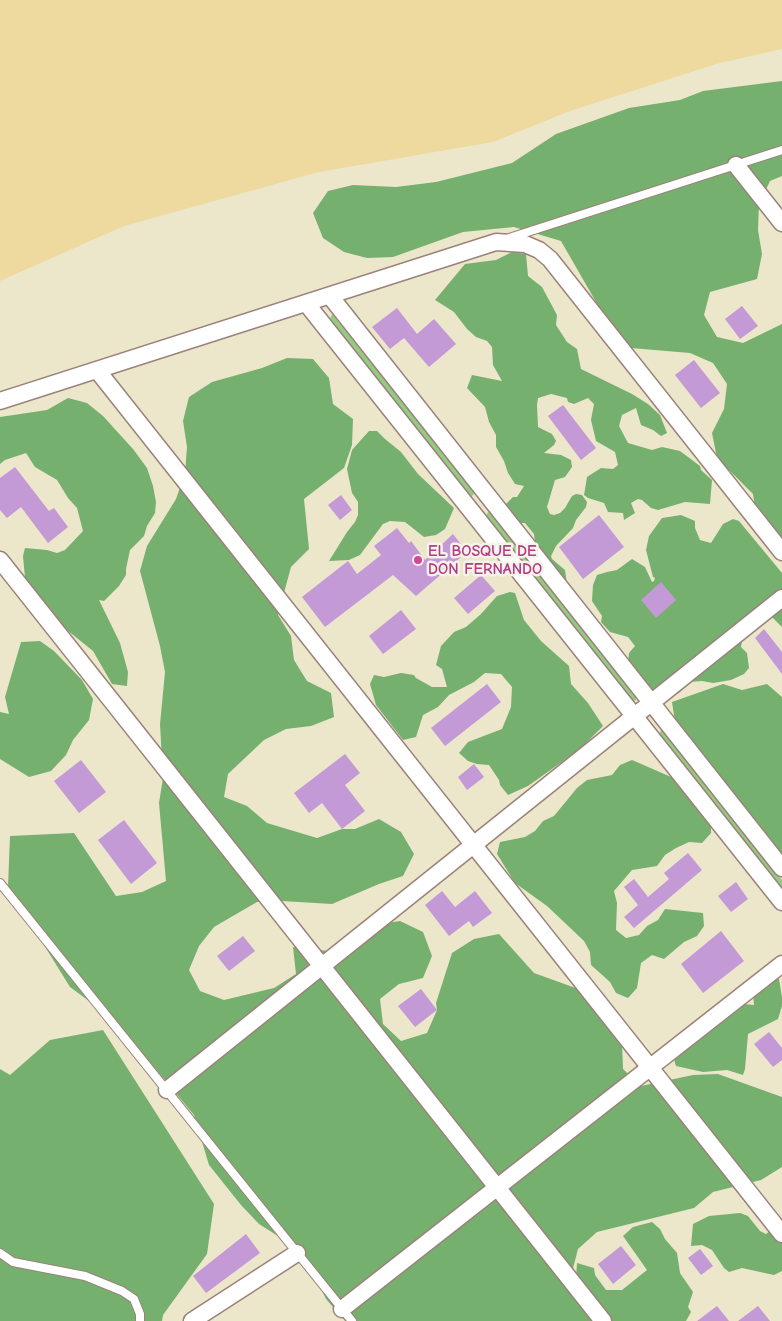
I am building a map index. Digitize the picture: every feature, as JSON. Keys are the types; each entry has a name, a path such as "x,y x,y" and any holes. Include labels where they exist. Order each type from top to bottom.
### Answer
{"street":[{"path":"736,165 782,224"},
{"path":"0,401 496,242 525,244 539,250 550,259 782,552"},
{"path":"330,296 635,716 782,902"},
{"path":"306,303 651,703 782,868"},
{"path":"97,370 782,1234"},
{"path":"0,560 603,1321"},
{"path":"166,1090 782,598"},
{"path":"347,1315 497,1188 782,964"},
{"path":"192,1321 297,1253"}],"lane":[{"path":"496,242 782,150"},
{"path":"0,883 347,1315"},
{"path":"0,1253 13,1262 85,1276 122,1291 134,1299 140,1314 140,1321"}],"green space":[{"path":"782,81 782,176 770,181 759,204 758,230 762,254 757,279 710,292 704,315 717,337 743,343 782,324 782,546 757,519 753,494 717,458 712,433 724,409 727,384 713,363 690,353 631,348 611,333 600,309 561,241 514,227 463,232 393,257 367,258 344,252 323,238 313,213 328,191 353,185 396,187 436,182 512,163 556,134 629,108 680,100 703,91"},
{"path":"512,252 526,254 528,276 542,287 557,315 556,325 567,342 577,349 581,369 632,394 648,404 660,415 667,433 661,436 641,425 636,408 622,415 619,426 628,443 652,450 662,447 680,451 700,466 701,470 712,480 710,504 685,502 658,510 651,508 638,499 631,503 635,513 624,520 623,513 608,512 604,503 584,495 587,477 601,468 613,469 618,465 615,452 596,441 591,420 594,404 588,398 574,404 568,402 567,398 551,394 538,398 538,427 552,434 556,441 544,453 561,455 571,460 572,467 565,477 555,480 547,507 550,514 560,513 572,496 576,494 582,495 587,502 573,528 556,546 551,556 565,570 567,584 536,552 534,534 525,523 518,523 510,513 506,504 513,497 517,497 524,486 515,484 508,473 496,447 496,435 489,422 485,407 467,388 472,375 502,381 493,365 492,347 487,341 476,337 467,329 454,312 435,300 465,264 496,260"},
{"path":"332,314 474,491 472,496 469,495 330,319"},
{"path":"287,358 313,359 329,378 333,404 353,419 352,445 344,468 304,499 309,549 291,567 278,615 291,636 294,660 307,681 331,693 334,717 311,726 286,729 264,740 228,774 224,797 247,806 267,823 317,838 342,829 355,829 379,819 401,832 414,854 403,876 332,904 282,901 257,902 214,927 199,946 189,970 200,991 224,1000 274,988 296,974 293,947 328,951 374,925 400,921 423,932 432,956 423,978 399,984 380,999 383,1024 401,1041 427,1033 437,1010 436,1003 452,953 474,939 499,934 534,973 606,999 621,1019 623,1069 641,1086 693,1075 718,1074 782,1097 782,1167 761,1180 713,1192 694,1208 597,1232 578,1249 572,1272 576,1278 577,1263 594,1268 595,1275 606,1290 622,1290 647,1270 623,1236 633,1227 652,1222 660,1229 665,1239 677,1253 680,1273 693,1292 688,1307 691,1312 686,1321 345,1321 326,1299 303,1252 259,1224 209,1165 194,1115 112,1018 70,987 8,887 10,836 74,833 116,896 142,892 166,881 159,803 163,778 160,724 165,672 140,571 147,546 176,499 185,473 187,447 183,421 189,397 212,382 262,368"},
{"path":"68,398 87,403 103,416 133,449 147,468 153,486 156,502 155,513 147,526 144,536 130,550 126,575 119,586 104,601 99,600 120,643 128,672 127,686 112,684 93,651 57,622 54,614 36,607 27,599 23,556 25,548 57,553 65,550 83,531 77,508 68,498 57,480 35,467 26,453 5,460 0,464 0,417 47,410"},
{"path":"369,431 377,431 401,452 418,474 454,508 445,529 436,535 424,537 405,522 390,521 383,524 360,555 349,560 329,561 358,515 358,502 352,493 347,469 352,450"},
{"path":"488,512 491,513 636,696 636,700 631,700 486,516"},
{"path":"681,515 695,521 695,528 700,540 711,543 723,524 733,519 739,521 782,573 782,627 772,617 764,623 752,624 742,641 741,647 747,653 749,668 744,674 731,680 713,683 702,681 688,682 679,693 652,701 628,663 629,653 635,646 628,637 610,632 601,622 602,616 592,601 593,585 597,575 617,570 632,559 645,567 652,582 654,581 655,578 653,577 646,550 649,536 662,518"},
{"path":"510,592 515,593 524,620 541,641 569,666 571,684 588,703 603,726 580,749 528,786 508,795 489,765 468,761 459,753 468,742 502,729 511,707 512,687 501,674 485,673 474,682 449,695 438,707 423,715 416,737 403,740 376,705 370,684 374,675 384,677 401,673 414,675 432,687 447,687 442,669 436,665 441,646 454,632 466,627 481,614 497,596"},
{"path":"40,641 54,651 82,680 93,699 89,720 73,740 66,755 51,771 29,777 0,759 0,712 9,714 5,697 21,642"},
{"path":"723,684 742,690 767,684 782,697 782,865 677,735 672,702"},
{"path":"661,730 664,731 782,880 782,890 659,735"},
{"path":"632,760 678,780 711,819 711,833 702,843 689,842 676,848 665,855 657,866 632,870 614,891 617,903 616,930 626,938 639,935 647,926 658,920 665,909 703,913 704,926 697,936 684,942 664,959 652,955 641,963 637,988 628,998 616,993 610,982 591,965 590,952 584,941 547,906 515,883 497,854 500,842 525,837 535,831 543,821 554,816 577,788 587,780 612,775 620,765"},
{"path":"778,973 782,1006 778,1019 748,1034 743,1075 727,1070 703,1072 676,1066 673,1056 735,1003 754,1005 753,992"},
{"path":"103,1030 214,1204 207,1254 163,1315 162,1321 0,1321 0,1069 10,1075 50,1040"},
{"path":"740,1213 748,1216 760,1231 766,1234 773,1228 782,1231 782,1271 774,1275 742,1268 729,1272 724,1268 712,1250 702,1245 691,1246 693,1224 709,1216"}],"sand":[{"path":"0,0 782,0 782,49 716,64 570,111 493,142 319,172 124,226 0,281"}],"building":[{"path":"742,306 758,326 740,339 725,319"},
{"path":"397,308 417,334 434,319 456,344 429,367 404,338 390,349 372,327"},
{"path":"694,360 720,393 701,408 675,375"},
{"path":"563,405 596,448 581,460 548,416"},
{"path":"15,467 49,511 54,508 68,527 48,543 21,507 7,518 0,510 0,478"},
{"path":"341,495 352,510 340,520 328,505"},
{"path":"599,515 624,547 583,579 559,547"},
{"path":"397,528 409,543 411,541 425,560 453,534 467,552 416,596 393,575 325,627 302,597 348,561 357,574 381,555 374,546"},
{"path":"481,575 495,591 468,614 454,598"},
{"path":"661,582 676,600 656,618 641,600"},
{"path":"401,610 416,629 383,654 369,636"},
{"path":"764,629 782,652 782,674 755,638"},
{"path":"487,684 501,702 445,746 431,728"},
{"path":"345,754 360,773 345,785 365,811 342,829 322,803 309,813 294,793"},
{"path":"81,760 106,792 79,813 54,781"},
{"path":"474,764 484,777 467,790 458,777"},
{"path":"124,820 157,863 131,884 98,840"},
{"path":"688,853 702,870 634,928 624,917 638,905 624,887 634,879 648,897 669,879 664,873"},
{"path":"736,882 748,899 731,912 718,896"},
{"path":"442,891 455,907 475,891 492,913 473,927 469,921 449,936 425,905"},
{"path":"721,931 744,961 703,993 681,964"},
{"path":"243,936 255,951 229,971 217,956"},
{"path":"421,989 437,1010 415,1027 398,1006"},
{"path":"769,1032 782,1048 782,1060 773,1067 754,1044"},
{"path":"246,1234 260,1253 206,1293 193,1276"},
{"path":"621,1246 636,1265 613,1284 598,1264"},
{"path":"700,1249 713,1266 701,1275 688,1258"},
{"path":"717,1306 729,1321 697,1321"},
{"path":"758,1306 770,1321 738,1321"}],"place":[{"name":"EL BOSQUE DE DON FERNANDO","path":"418,560"}]}
